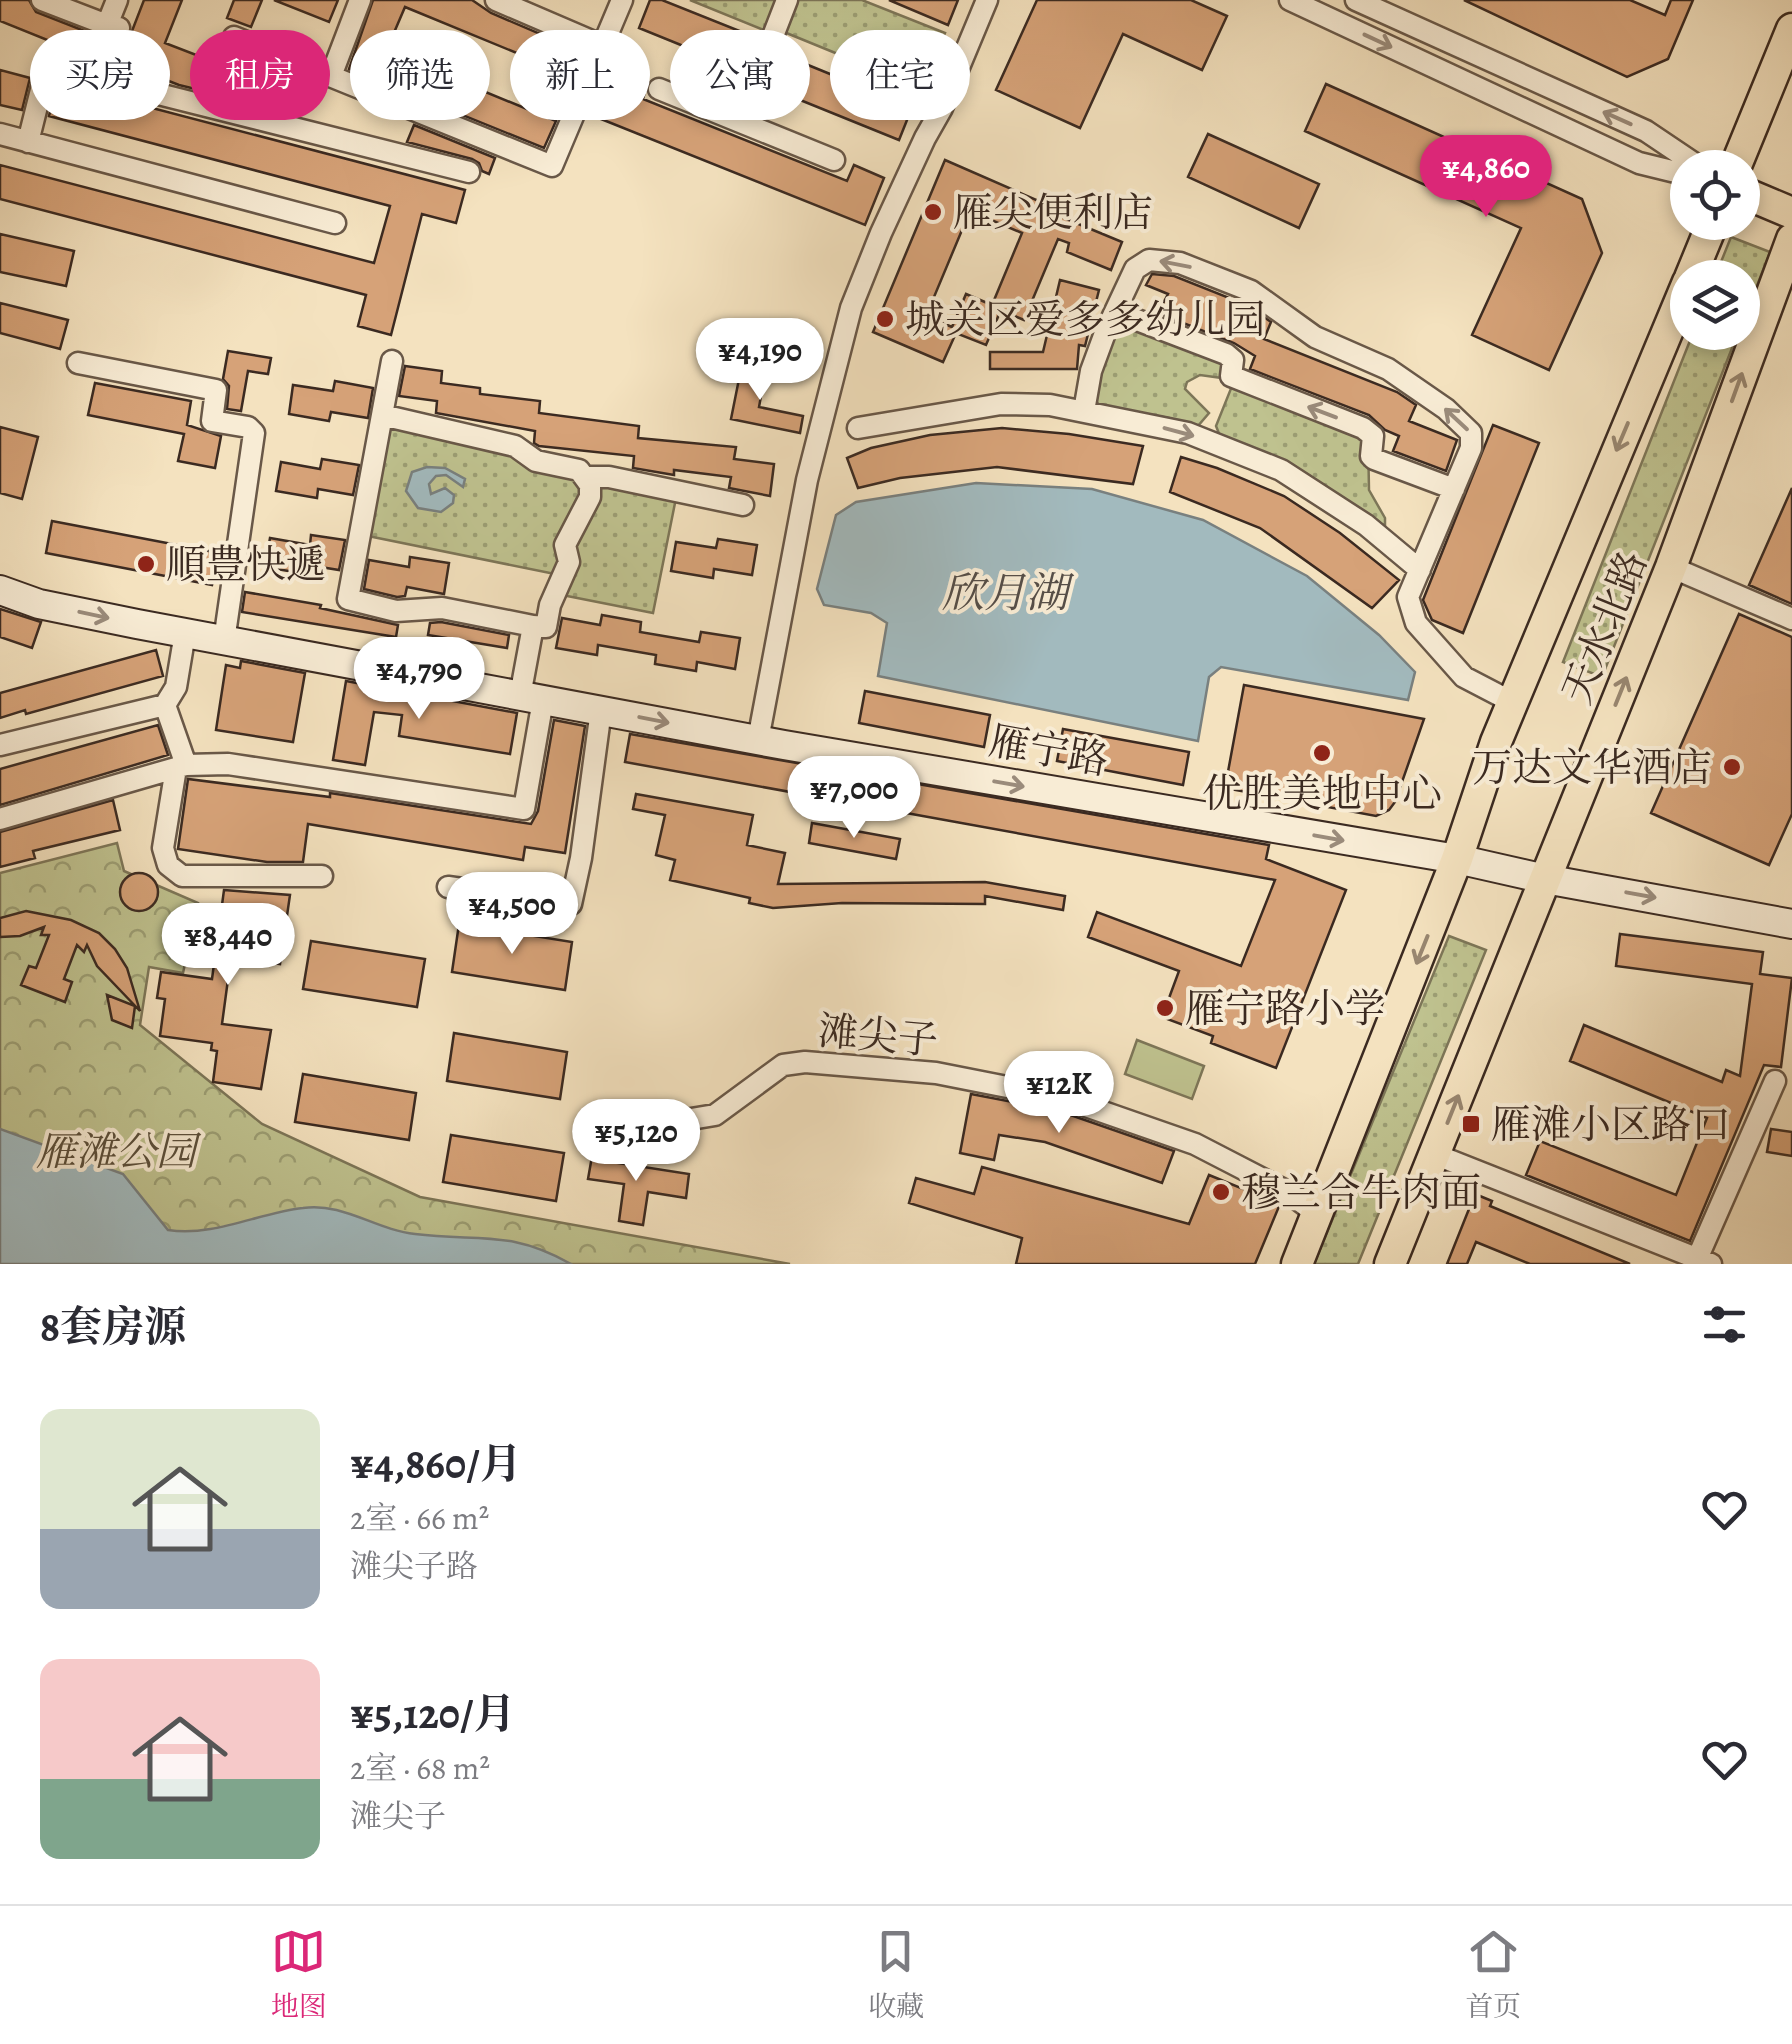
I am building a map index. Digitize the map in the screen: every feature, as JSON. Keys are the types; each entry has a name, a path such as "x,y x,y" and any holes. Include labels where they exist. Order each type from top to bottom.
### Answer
{"main road":[{"path":"1742,150 1792,28"},
{"path":"1760,200 1792,213"},
{"name":"天水北路","path":"1390,1264 1671,567 1788,260"},
{"name":"天水北路","path":"1297,1264 1457,859 1512,702 1670,323"},
{"name":"雁宁路","path":"0,590 39,604 224,641 758,740 1457,859 1792,924"}],"street":[{"path":"42,0 118,30"},
{"path":"106,25 116,0"},
{"path":"360,0 331,76 552,166 572,120"},
{"path":"496,0 566,30"},
{"path":"610,30 622,0"},
{"path":"740,121 787,0"},
{"path":"758,740 807,480 851,308 987,0"},
{"path":"1290,0 1639,163 1670,171"},
{"path":"1356,0 1646,131 1674,150"},
{"path":"659,88 834,160"},
{"path":"170,97 468,172"},
{"path":"28,142 34,120"},
{"path":"0,134 335,223"},
{"path":"1084,411 1092,371 1116,312 1135,268 1148,260 1180,263 1251,291 1315,337 1388,369 1471,433 1472,448 1408,596 1416,622 1464,678 1512,702"},
{"path":"1116,312 1226,354 1233,360 1231,376 1363,428 1373,436 1374,459 1454,489"},
{"path":"382,415 515,446 536,461 579,470 590,484 590,497 565,545 569,562 546,626 442,608 396,611 348,599 382,415 392,361"},
{"path":"78,363 216,390 212,421 248,426 254,433 224,641"},
{"path":"858,428 1001,404 1050,405 1188,433 1278,468 1366,525 1420,570"},
{"path":"584,477 608,477 742,505"},
{"path":"1671,567 1792,619"},
{"path":"0,819 181,767 228,764 524,809 533,626"},
{"path":"0,745 165,705 176,687 185,633"},
{"path":"165,705 181,767 163,848 168,865 182,876 322,876"},
{"path":"448,887 571,904 601,710"},
{"name":"滩尖子","path":"602,1134 715,1115 782,1065 805,1062 936,1074 1063,1098 1195,1144 1288,1192 1317,1214"},
{"path":"1434,1154 1704,1261 1775,1082"}],"green space":[{"path":"690,0 778,0 764,30"},
{"path":"798,0 862,0 937,30 830,30 830,51 810,43 810,30 785,30"},
{"path":"1730,240 1770,252 1760,278 1760,260 1722,260"},
{"path":"1120,320 1223,359 1222,378 1200,375 1187,382 1185,389 1209,413 1197,427 1100,406 1092,396"},
{"path":"1686,350 1731,350 1602,677 1563,662"},
{"path":"1232,386 1368,436 1369,490 1385,518 1385,526 1307,474 1220,436 1216,426"},
{"path":"385,425 617,472 677,493 653,613 552,593 555,574 363,535"},
{"name":"雁滩公园","path":"117,843 124,871 198,903 183,973 149,967 140,1025 262,1124 420,1197 790,1264 0,1264 0,873"},
{"path":"1449,936 1486,950 1358,1264 1314,1264"},
{"path":"1137,1040 1204,1066 1192,1099 1125,1074"}],"water":[{"path":"427,467 445,468 465,479 463,487 446,475 436,476 429,484 431,494 445,488 454,495 453,503 441,512 418,508 406,491 412,472"},
{"name":"欣月湖","path":"976,483 1092,489 1203,520 1307,576 1379,635 1415,672 1408,700 1221,667 1209,677 1198,741 878,676 887,623 871,613 824,605 817,589 836,515 856,502"},
{"path":"0,1129 123,1174 168,1230 202,1230 318,1207 401,1231 511,1241 571,1264 0,1264"}],"building":[{"path":"0,0 29,0 36,12 82,30 30,30 30,33 0,21"},
{"path":"144,0 182,0 170,30 132,30"},
{"path":"234,0 262,0 251,27 227,18"},
{"path":"274,0 338,0 329,22"},
{"path":"373,0 472,0 531,30 510,30 510,50 490,42 490,30 461,30 405,7 395,30 363,30"},
{"path":"650,0 662,0 737,30 670,30 670,41 639,28"},
{"path":"889,0 958,0 948,25"},
{"path":"1037,0 1191,0 1227,16 1202,70 1123,34 1080,128 996,90"},
{"path":"1464,0 1630,0 1665,15 1671,0 1693,0 1668,59 1627,77"},
{"path":"170,45 190,53 190,88 170,81"},
{"path":"810,66 830,74 830,112 810,104"},
{"path":"0,70 30,78 22,110 0,105"},
{"path":"1326,84 1582,199 1602,253 1549,370 1472,335 1521,228 1305,131"},
{"path":"490,94 510,102 510,120 556,121 544,148 475,120 490,120"},
{"path":"650,102 670,110 670,120 695,120 847,181 854,165 884,178 865,225 603,120 650,120"},
{"path":"170,113 465,190 456,223 422,214 391,335 358,326 366,295 0,199 0,165 374,263 390,206 64,120 170,120"},
{"path":"850,120 907,120 899,140"},
{"path":"414,125 495,158 489,174 472,159 407,142"},
{"path":"1208,134 1319,184 1299,228 1188,177"},
{"path":"945,160 1122,242 1111,270 1067,252 1069,243 1058,239 1024,320 1001,310 986,345 956,333 943,362 873,332","holes":["970,211 1022,233 992,305 966,294 952,327 926,316"]},
{"path":"0,234 74,251 66,286 0,272"},
{"path":"1152,274 1174,276 1247,305 1271,322 1264,339 1397,392 1416,405 1409,421 1457,440 1446,471 1393,451 1399,436 1385,430 1369,415 1250,369 1255,356 1234,343 1158,313 1168,294 1146,285"},
{"path":"1060,280 1099,290 1085,346 1079,345 1077,369 990,369 990,352 1043,352"},
{"path":"0,303 68,320 60,349 0,333"},
{"path":"228,351 271,358 268,374 248,371 241,411 227,409 229,386 223,379"},
{"path":"742,364 766,369 759,407 803,416 800,433 731,419"},
{"path":"405,366 442,371 441,383 480,388 480,394 540,401 539,413 639,426 638,438 736,447 734,459 774,464 770,496 729,488 731,477 674,470 674,475 633,468 634,456 539,446 534,443 535,431 436,413 437,401 399,396"},
{"path":"335,381 373,388 368,418 331,412 329,421 289,414 293,385 333,391"},
{"path":"95,383 191,401 187,425 221,436 215,468 178,461 184,434 88,415"},
{"path":"1493,425 1539,443 1463,633 1432,620 1423,600"},
{"path":"0,427 38,437 22,499 0,493"},
{"path":"1002,428 1143,446 1133,484 997,467 900,478 858,488 847,458 871,448 930,435"},
{"path":"1181,457 1284,496 1340,533 1399,580 1372,608 1260,528 1170,492"},
{"path":"322,459 359,465 353,495 318,489 317,498 276,491 281,462 320,469"},
{"path":"1792,488 1792,604 1749,585"},
{"path":"52,521 219,553 212,585 46,553"},
{"path":"311,535 345,540 339,570 308,565 306,574 265,567 270,538 310,545"},
{"path":"718,539 757,545 752,575 714,569 713,578 671,571 676,542 716,548"},
{"path":"410,557 449,563 444,594 407,587 405,596 397,597 364,589 369,560 409,567"},
{"path":"245,592 321,605 320,608 398,625 396,637 242,612"},
{"path":"0,609 41,622 32,648 0,637"},
{"name":"万达文华酒店","path":"1739,614 1792,637 1792,814 1769,865 1651,813"},
{"path":"602,615 641,622 640,632 699,642 701,632 740,638 735,669 697,662 696,671 655,664 656,655 598,645 597,655 556,648 562,618 600,625"},
{"path":"430,623 509,635 507,648 428,635"},
{"path":"156,650 163,676 0,718 0,693"},
{"path":"241,661 305,673 293,742 216,730 226,665 240,668"},
{"path":"346,681 517,713 510,754 399,736 402,715 374,712 365,765 333,760"},
{"name":"优胜美地中心","path":"1244,685 1424,719 1389,810 1376,816 1225,788"},
{"path":"865,691 990,715 984,747 859,723"},
{"path":"554,720 585,726 565,853 525,847 523,860 308,824 303,862 267,862 178,849 188,779 330,797 330,793 531,824 538,811"},
{"path":"158,725 168,755 0,805 0,769"},
{"path":"1063,729 1189,752 1183,785 1057,761"},
{"path":"630,734 1269,845 1266,859 1346,890 1276,1068 1211,1043 1213,1036 1162,1017 1179,971 1088,937 1097,912 1241,966 1275,880 625,762"},
{"path":"636,794 753,815 747,845 785,853 778,884 985,882 1065,896 1063,910 985,896 985,904 842,903 773,908 749,903 750,898 670,880 675,860 656,855 665,815 633,809"},
{"path":"113,800 120,830 33,851 35,858 0,867 0,832"},
{"path":"812,823 900,839 896,859 809,843"},
{"path":"139,873 152,879 158,892 152,905 139,911 126,905 120,892 126,879"},
{"path":"224,890 290,895 280,964 231,957 222,1024 271,1030 261,1089 213,1082 217,1051 211,1050 212,1043 160,1036 165,999 157,998 161,972 212,979"},
{"path":"26,911 71,920 99,933 127,968 140,1011 97,966 87,945 84,952 77,945 64,979 72,982 65,1002 21,985 29,966 36,968 49,935 41,935 44,927 20,936 0,937 0,918"},
{"path":"459,924 572,942 565,990 452,972"},
{"path":"1620,934 1763,952 1760,974 1792,978 1781,1067 1764,1065 1690,1241 1526,1175 1540,1141 1676,1195 1707,1118 1570,1061 1584,1025 1722,1082 1726,1070 1740,1076 1752,984 1616,966"},
{"path":"311,941 425,959 417,1007 303,989"},
{"path":"107,995 135,1006 132,1028 112,1020"},
{"path":"454,1033 567,1052 560,1099 447,1081"},
{"path":"303,1074 416,1093 409,1140 295,1122"},
{"path":"971,1094 1059,1111 1174,1151 1162,1183 1045,1142 999,1135 994,1160 960,1153"},
{"path":"1771,1129 1792,1132 1792,1156 1767,1152"},
{"path":"451,1135 564,1153 556,1201 443,1182"},
{"path":"594,1145 607,1147 605,1161 689,1174 686,1198 648,1192 643,1225 619,1221 624,1184 588,1179"},
{"path":"982,1167 1189,1224 1209,1175 1280,1204 1255,1264 1016,1264 1022,1238 909,1203 916,1178 974,1194"},
{"path":"1475,1194 1492,1201 1490,1206 1630,1264 1530,1264 1476,1242 1467,1264 1447,1264"}],"place":[{"name":"雁尖便利店","path":"933,212"},
{"name":"城关区爱多多幼儿园","path":"885,319"},
{"name":"順豊快遞","path":"146,564"},
{"name":"优胜美地中心","path":"1322,753"},
{"name":"万达文华酒店","path":"1732,767"},
{"name":"雁宁路小学","path":"1165,1008"},
{"name":"雁滩小区路口","path":"1471,1124"},
{"name":"穆兰合牛肉面","path":"1221,1192"}]}
